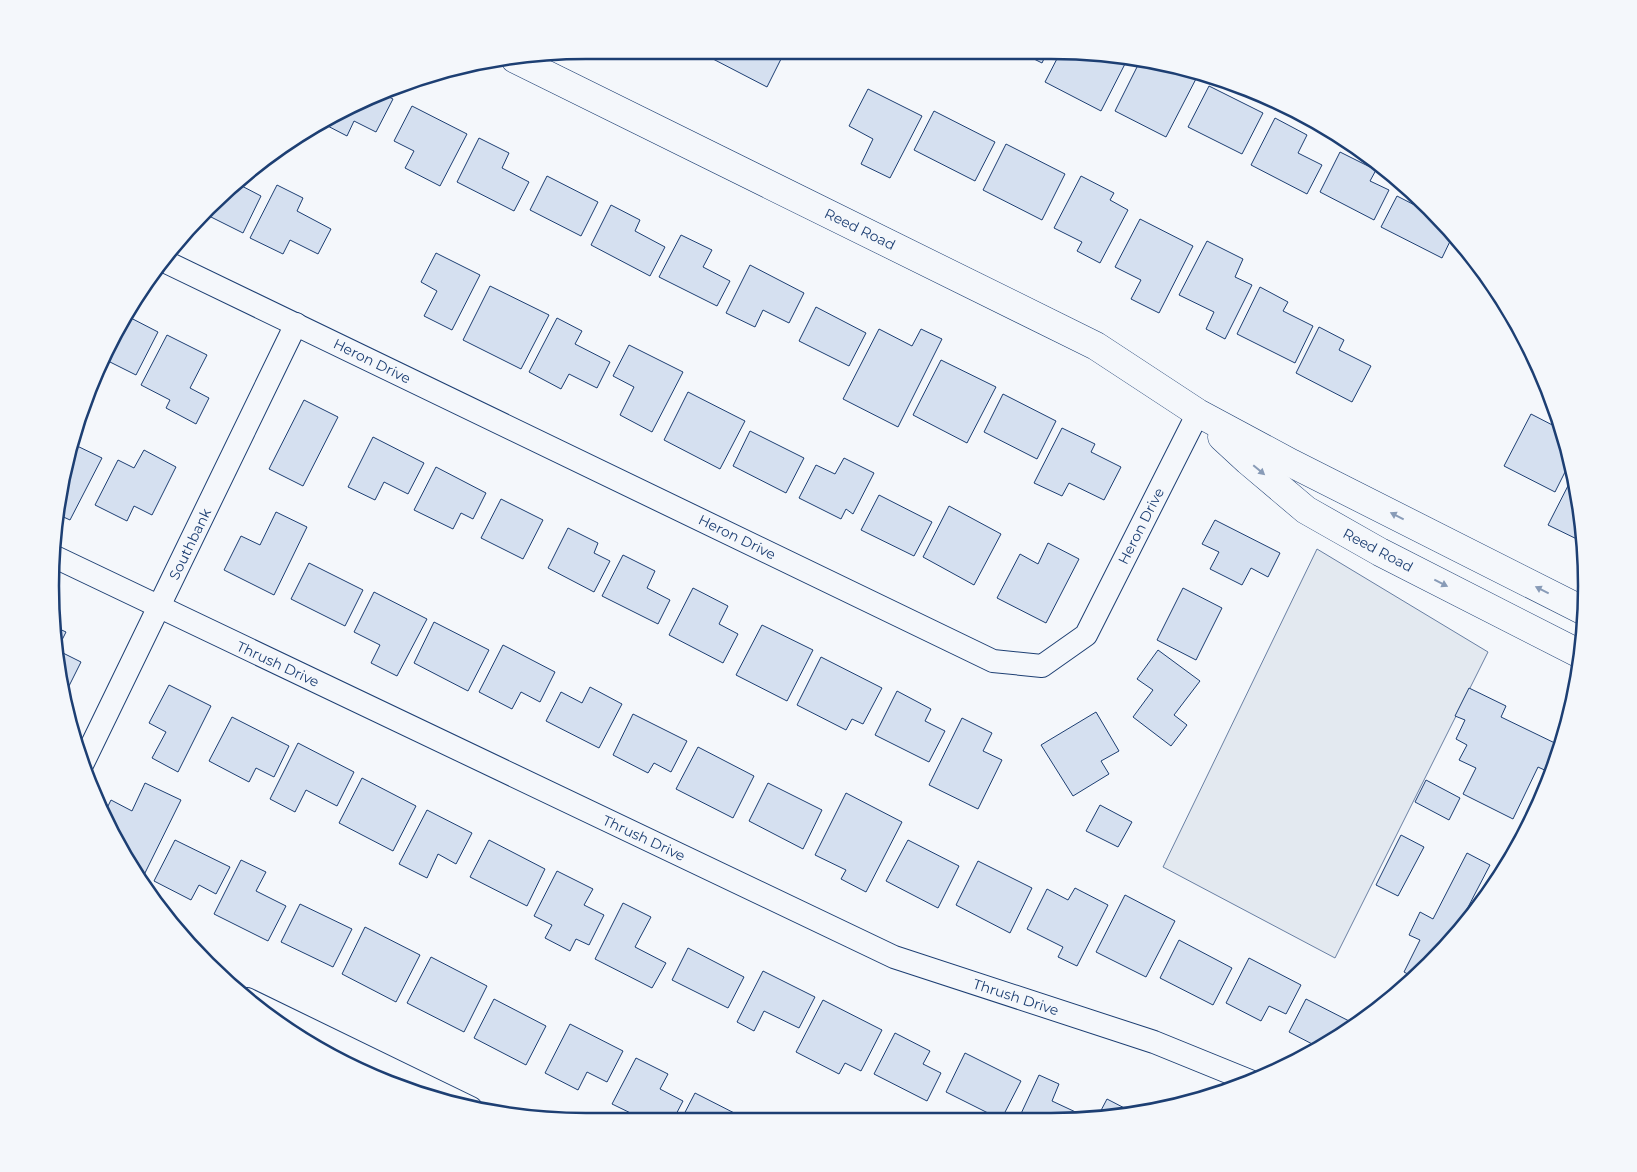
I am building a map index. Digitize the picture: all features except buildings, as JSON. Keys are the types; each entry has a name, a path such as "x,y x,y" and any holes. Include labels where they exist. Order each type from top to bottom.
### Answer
{"street":[{"name":"Reed Road","path":"522,63 1096,346 1198,413 1291,463 1577,608"},
{"name":"Heron Drive","path":"169,263 993,660 1042,666 1086,635 1198,413"},
{"name":"Southbank","path":"87,755 296,324"},
{"name":"Reed Road","path":"1198,413 1248,461 1306,510 1380,552 1574,651"},
{"name":"Thrush Drive","path":"60,559 894,957 1154,1042 1241,1077"},
{"path":"283,1017 434,1090"}],"shaded area":[{"path":"1317,549 1488,652 1335,958 1163,867"}]}
